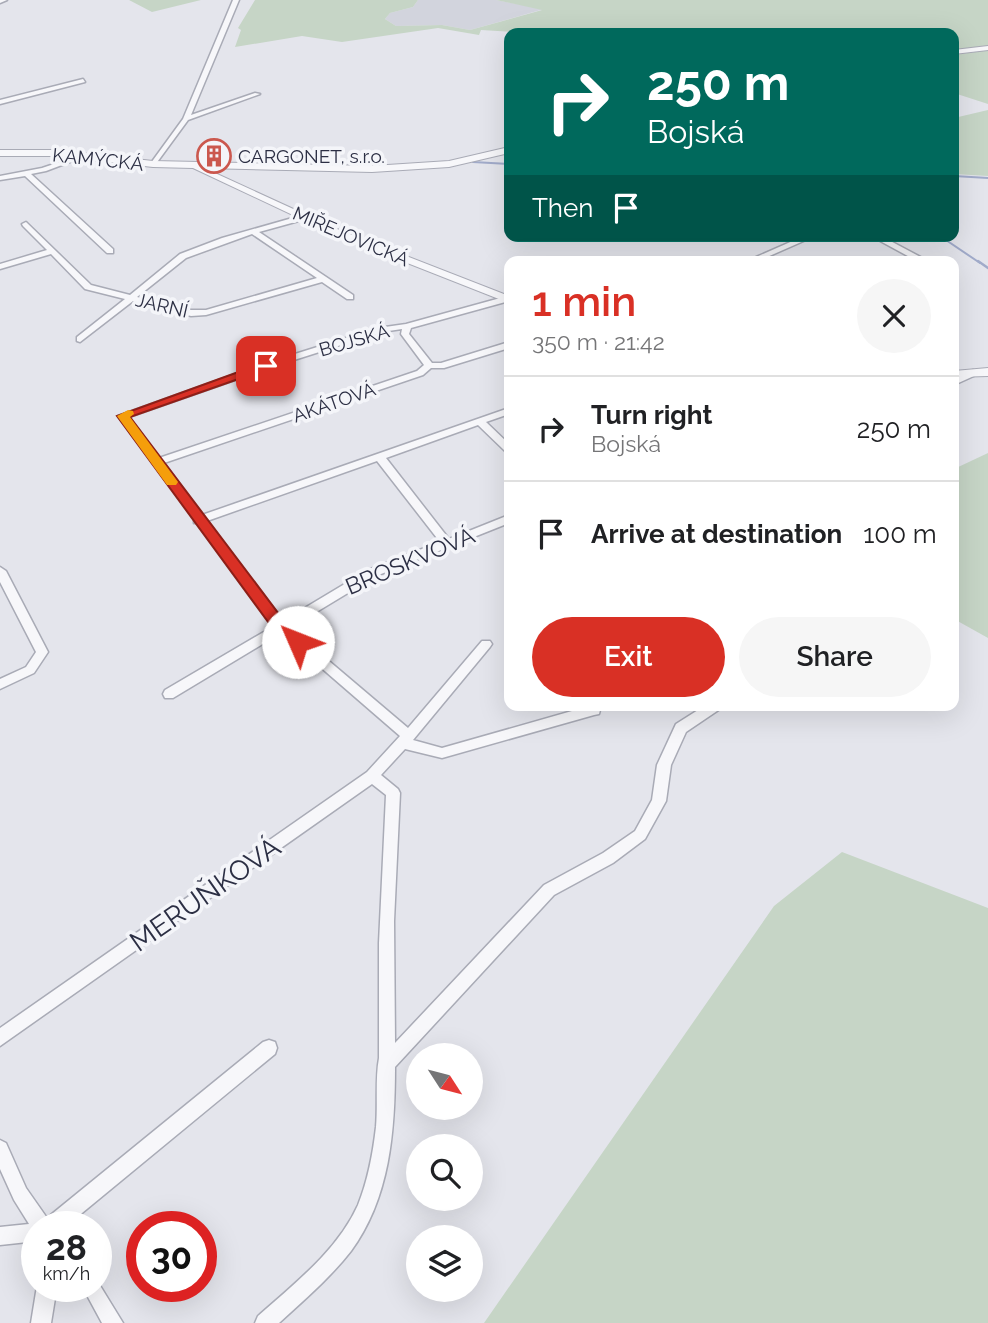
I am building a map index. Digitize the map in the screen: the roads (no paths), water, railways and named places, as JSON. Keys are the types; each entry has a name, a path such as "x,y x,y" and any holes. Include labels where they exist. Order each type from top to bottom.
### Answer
{"street":[{"path":"153,164 186,119 236,0"},
{"path":"959,51 988,48"},
{"path":"0,102 83,81"},
{"path":"186,119 257,94"},
{"name":"KAMÝCKÁ","path":"0,153 53,153 196,166 372,169 449,164 504,151"},
{"path":"0,178 44,170 80,157"},
{"name":"MIŘEJOVICKÁ","path":"196,166 200,171 303,217 504,298"},
{"path":"26,173 110,251"},
{"path":"80,339 129,297 196,249 303,217"},
{"name":"JARNÍ","path":"26,224 88,287 199,313 322,279"},
{"path":"254,232 350,297"},
{"path":"763,256 797,242"},
{"path":"888,242 914,256"},
{"path":"0,267 53,251"},
{"name":"BOJSKÁ","path":"157,462 123,416 381,330 504,301"},
{"path":"407,326 405,334 429,365"},
{"name":"AKÁTOVÁ","path":"157,462 420,373 429,365 441,366 504,347"},
{"path":"959,374 988,372"},
{"path":"959,380 973,373"},
{"path":"198,520 504,413"},
{"path":"481,422 504,444"},
{"path":"380,457 447,544"},
{"path":"157,462 280,626 407,739 442,752 590,711"},
{"name":"BROSKVOVÁ","path":"169,694 372,573 504,521"},
{"path":"0,571 6,596 41,652 30,670 0,684"},
{"name":"MERUŇKOVÁ","path":"0,1038 372,776 407,739 486,644"},
{"path":"385,1066 549,890 608,858 640,835 659,801 664,765 681,728 707,711"},
{"path":"265,1323 332,1260 363,1212 377,1180 384,1142 386,915 393,793 372,776"},
{"path":"70,1211 269,1048"},
{"path":"0,1151 20,1194 31,1211"},
{"path":"0,1236 21,1234"},
{"path":"41,1323 44,1302"},
{"path":"101,1302 113,1323"}],"waterway":[{"path":"473,162 504,164"},
{"path":"959,176 988,178"},
{"path":"949,242 980,263"},
{"path":"978,261 988,268"}],"place":[{"name":"CARGONET, s.r.o.","path":"214,156"}]}
